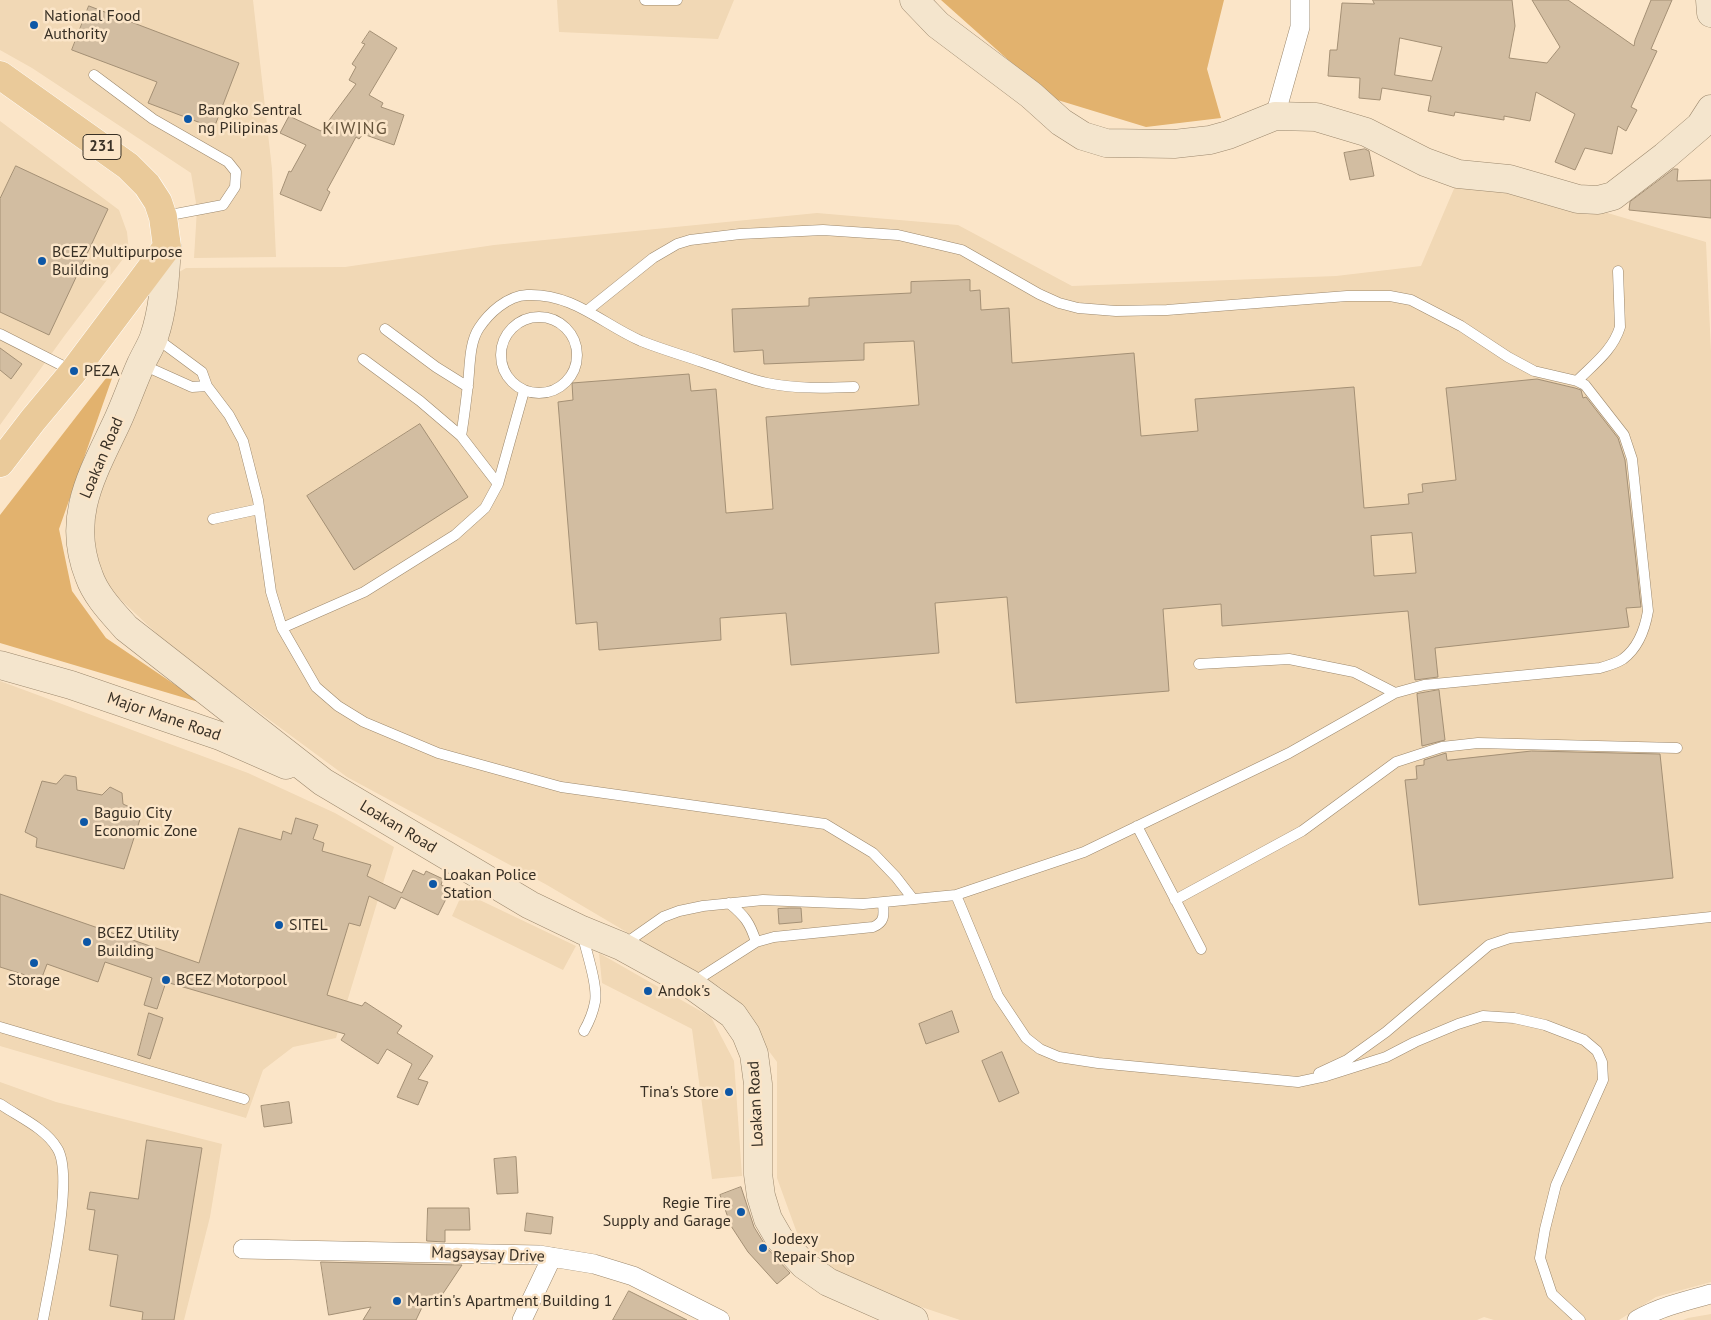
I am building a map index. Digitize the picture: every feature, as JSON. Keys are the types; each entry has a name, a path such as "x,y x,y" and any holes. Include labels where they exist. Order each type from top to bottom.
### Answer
{"main road":[{"path":"914,0 938,25 1031,95 1061,122 1083,136 1106,143 1174,144 1210,140 1228,135 1275,116 1316,117 1366,132 1425,162 1458,174 1509,179 1578,199 1598,200 1613,196 1665,156 1700,126 1711,109"},
{"path":"1710,0 1711,12"},
{"name":"Loakan Road","path":"0,75 128,166 147,185 158,202 163,217 167,247 164,295 154,337 92,474 82,507 79,534 82,551 89,577 107,607 126,628 323,782 530,905 621,946 690,984 733,1015 746,1034 754,1054 758,1084 758,1174 761,1196 768,1219 779,1238 804,1265 828,1282 914,1320"},
{"path":"0,463 74,371 167,247"},
{"name":"Major Mane Road","path":"0,665 71,685 220,736 323,782"}],"street":[{"path":"1275,116 1300,27 1300,0"},
{"name":"Magsaysay Drive","path":"243,1249 539,1255 594,1264 633,1276 720,1320"},
{"path":"522,1320 552,1257"},
{"path":"1637,1320 1651,1312 1673,1304 1711,1294"}],"lane":[{"path":"645,0 677,0"},
{"path":"94,75 153,119 228,162 236,172 235,187 223,205 163,217"},
{"path":"588,310 654,258 677,244 690,240 740,234 823,230 898,235 962,250 1039,294 1058,303 1078,308 1116,311 1167,310 1347,296 1390,296 1411,300 1461,326 1508,357 1534,371 1577,381 1591,391 1624,435 1632,459 1648,611 1645,629 1636,644 1622,659 1600,668 1424,685 1395,693 1289,753 1084,852 956,895 863,904 763,900 729,903 679,911 663,917 621,946"},
{"path":"1577,381 1610,349 1618,335 1620,327 1618,271"},
{"path":"461,436 472,348 477,330 490,314 503,303 525,295 543,296 569,302 588,310 615,328 641,341 769,383 808,387 854,387"},
{"path":"532,317 552,319 568,331 577,349 575,369 562,386 544,393 524,391 508,380 500,361 502,345 514,325 532,317"},
{"path":"385,329 436,367 468,387"},
{"path":"0,334 74,371"},
{"path":"154,337 202,372 207,386 229,415 243,441 259,509 271,592 282,628 316,687 338,706 364,722 438,753 561,788 825,824 873,853 896,877 913,899"},
{"path":"363,358 420,401 461,436 498,484"},
{"path":"141,364 192,387 207,386"},
{"path":"282,628 364,592 455,535 485,508 498,484 524,391"},
{"path":"213,519 259,509"},
{"path":"1199,664 1290,659 1354,672 1395,693"},
{"path":"1176,900 1302,831 1396,762 1442,747 1478,743 1677,748"},
{"path":"1137,826 1201,949"},
{"path":"956,895 998,996 1026,1038 1040,1049 1059,1057 1098,1063 1298,1082 1326,1076 1386,1057 1415,1042 1483,1016 1514,1018 1545,1025 1584,1040 1596,1052 1602,1062 1603,1080 1556,1186 1540,1258 1552,1294 1580,1320"},
{"path":"729,903 747,919 756,942"},
{"path":"690,984 756,942 774,938 873,926 882,921 883,903"},
{"path":"1298,1082 1348,1060 1386,1032 1489,945 1510,938 1711,917"},
{"path":"582,930 596,1000 592,1015 584,1031"},
{"path":"0,1027 244,1099"},
{"path":"0,1104 46,1134 57,1146 62,1157 64,1174 63,1204 42,1320"}],"shaded area":[{"name":"Bangko Sentral ng Pilipinas","path":"0,0 253,0 272,169 276,257 194,258 197,209 191,173 32,68 0,50"},
{"path":"557,0 734,0 718,39 559,32"},
{"path":"941,0 1224,0 1207,69 1221,118 1146,127 1051,98"},
{"path":"0,121 119,210 127,232 129,251 0,425"},
{"path":"1456,184 1533,191 1706,242 1711,352 1711,1282 1656,1297 1619,1320 1494,1320 1484,1317 1477,1320 960,1320 871,1290 832,1268 797,1233 777,1178 777,1062 723,989 547,885 347,777 172,648 103,583 90,535 100,478 174,275 186,268 345,267 494,245 817,213 958,225 1072,286 1336,276 1421,266"},
{"path":"117,364 59,529 72,591 106,638 202,703 0,643 0,515"},
{"path":"0,681 248,773 335,813 394,847 336,1038 293,1047 263,1070 246,1118 0,1046"},
{"path":"463,892 576,946 563,970 452,916"},
{"path":"599,953 711,1017 734,1061 742,1176 712,1179 692,1029 602,983"},
{"path":"0,1082 56,1102 222,1144 210,1217 184,1320 0,1320"},
{"path":"1711,1314 1711,1320 1683,1320 1688,1318"}],"building":[{"path":"1373,0 1512,0 1515,26 1509,58 1547,63 1560,47 1532,0 1568,0 1634,46 1651,0 1672,0 1651,49 1657,51 1631,107 1637,110 1626,131 1618,126 1612,154 1585,148 1575,170 1555,162 1575,114 1536,92 1530,121 1504,116 1504,120 1455,112 1454,116 1428,111 1431,96 1382,88 1380,100 1359,98 1360,78 1328,76 1330,50 1337,50 1342,3 1374,4","holes":["1400,38 1442,47 1432,81 1395,75"]},
{"path":"89,6 239,63 214,128 148,103 157,82 72,50"},
{"path":"370,31 397,48 369,95 383,103 381,107 404,115 394,145 363,134 359,139 356,137 327,190 330,192 321,211 280,194 289,171 291,172 306,145 280,133 289,116 321,131 356,84 349,80 356,67 352,64 365,44 362,43"},
{"path":"1365,149 1369,151 1374,176 1350,180 1344,153"},
{"name":"BCEZ Multipurpose Building","path":"16,166 108,209 49,335 0,312 0,199"},
{"path":"1674,169 1678,169 1677,181 1711,180 1711,218 1629,210 1630,202"},
{"path":"970,280 970,291 980,290 981,310 1009,308 1012,363 1134,353 1141,436 1198,431 1195,399 1354,387 1364,508 1409,504 1408,494 1423,492 1422,484 1456,480 1446,388 1537,379 1581,390 1583,398 1586,397 1618,438 1625,460 1641,607 1626,608 1629,627 1435,648 1438,677 1415,680 1408,611 1222,626 1221,604 1163,609 1169,691 1016,703 1007,597 935,603 939,653 791,665 786,613 720,618 721,640 599,650 597,622 576,624 558,402 573,400 572,383 689,374 691,391 716,389 726,513 773,509 766,417 919,405 914,341 864,343 864,360 764,364 763,350 734,352 732,309 809,306 809,298 911,293 911,282","holes":["1412,533 1416,573 1374,576 1371,536"]},
{"path":"0,348 22,364 11,379 0,370"},
{"path":"420,424 468,497 354,570 307,496"},
{"path":"1439,690 1445,740 1422,746 1417,694"},
{"path":"1532,751 1660,754 1673,878 1419,905 1405,780 1417,779 1416,766 1424,765 1424,760 1446,753 1447,760"},
{"name":"Baguio City Economic Zone","path":"65,775 76,777 77,790 102,795 110,787 122,793 123,804 142,813 124,869 36,847 37,838 25,832 42,781 56,784"},
{"name":"SITEL","path":"296,818 318,825 313,839 324,843 322,851 371,865 367,876 402,893 413,870 424,875 426,871 443,879 441,885 451,889 438,915 401,897 395,909 369,896 360,926 349,923 327,995 362,1006 365,1002 402,1026 397,1033 433,1056 418,1079 428,1082 418,1105 397,1097 412,1064 387,1049 378,1064 341,1040 345,1034 166,982 157,1009 144,1005 152,978 105,962 98,982 47,964 41,980 0,967 0,894 199,963 239,828 281,840 283,831 291,834"},
{"path":"801,908 802,922 779,924 778,909"},
{"path":"952,1011 959,1032 926,1044 919,1024"},
{"path":"149,1013 163,1018 150,1059 138,1055"},
{"path":"1002,1052 1019,1093 999,1102 982,1061"},
{"path":"289,1102 292,1123 264,1127 261,1106"},
{"path":"147,1140 202,1148 174,1320 142,1320 143,1312 110,1306 118,1255 89,1250 95,1210 87,1209 90,1192 138,1199"},
{"path":"516,1157 518,1193 497,1194 494,1159"},
{"path":"741,1187 754,1227 767,1248 790,1273 777,1284 748,1252 731,1226 720,1195"},
{"path":"428,1208 469,1208 470,1230 445,1230 445,1242 427,1241"},
{"path":"527,1213 553,1217 551,1234 525,1231"},
{"path":"321,1262 462,1265 436,1304 426,1299 416,1320 363,1320 371,1307 329,1315"},
{"path":"629,1291 687,1320 613,1320"}],"place":[{"name":"National Food Authority","path":"34,25"},
{"name":"Bangko Sentral ng Pilipinas","path":"188,119"},
{"name":"BCEZ Multipurpose Building","path":"42,261"},
{"name":"PEZA","path":"74,371"},
{"name":"Baguio City Economic Zone","path":"84,822"},
{"name":"Loakan Police Station","path":"433,884"},
{"name":"SITEL","path":"279,925"},
{"name":"BCEZ Utility Building","path":"87,942"},
{"name":"Storage","path":"34,963"},
{"name":"BCEZ Motorpool","path":"166,980"},
{"name":"Andok's","path":"648,991"},
{"name":"Tina's Store","path":"729,1092"},
{"name":"Regie Tire Supply and Garage","path":"741,1212"},
{"name":"Jodexy Repair Shop","path":"763,1248"},
{"name":"Martin's Apartment Building 1","path":"397,1301"}],"district":[{"name":"KIWING","path":"355,129"}]}
